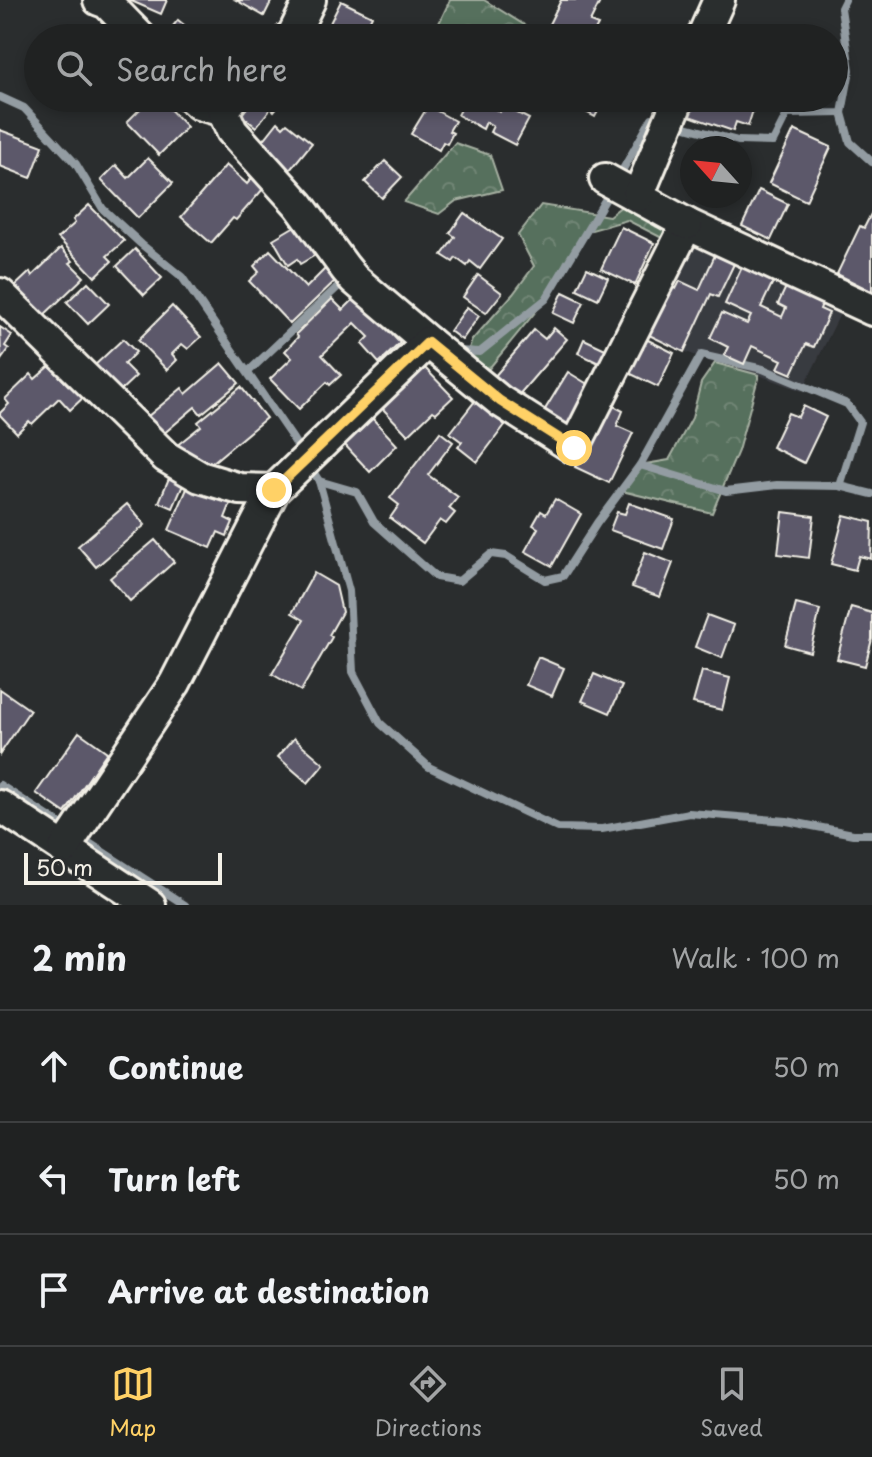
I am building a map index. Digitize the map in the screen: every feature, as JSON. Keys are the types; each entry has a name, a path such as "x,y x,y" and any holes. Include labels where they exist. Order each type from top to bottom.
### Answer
{"street":[{"path":"99,0 107,3 127,24"},
{"path":"298,24 310,0"},
{"path":"708,24 719,0"},
{"path":"229,112 232,131 299,205 349,273 500,401 574,448 687,224"},
{"path":"672,114 622,187 687,224 872,310"},
{"path":"0,294 166,457 200,477 240,489 274,490"},
{"path":"70,838 175,683 274,490 428,342"},
{"path":"0,806 70,838 150,905"}],"shaded area":[{"path":"689,237 844,306 802,391 642,335"}],"green space":[{"path":"450,0 484,0 523,24 439,24"},
{"path":"455,143 490,155 502,190 456,201 439,214 404,202"},
{"path":"631,199 674,224 668,241 627,220 588,231 546,299 482,377 464,362 472,340 534,266 518,235 541,205 609,216"},
{"path":"715,363 759,375 738,451 712,513 622,491 640,465 669,460 692,418 701,383"}],"building":[{"path":"129,0 167,0 161,14"},
{"path":"236,0 272,0 264,16"},
{"path":"561,0 601,0 590,22 595,24 549,24"},
{"path":"341,1 372,16 368,24 330,24"},
{"path":"137,112 173,112 187,127 159,155 127,122"},
{"path":"242,112 268,112 256,127 240,114"},
{"path":"424,112 439,112 455,121 447,144 443,142 439,150 411,134"},
{"path":"460,112 516,112 529,119 515,145 490,132 493,126 486,122 483,129 458,115"},
{"path":"687,112 752,112 748,126 736,122 733,131 686,115"},
{"path":"278,122 283,127 287,123 312,143 289,171 264,151 269,145 263,141"},
{"path":"0,130 43,146 31,178 0,166"},
{"path":"794,130 831,147 806,201 769,183"},
{"path":"148,158 173,183 138,218 101,180 116,165 128,178"},
{"path":"385,161 402,177 382,198 365,182"},
{"path":"226,165 247,184 252,178 263,189 211,243 181,217"},
{"path":"759,190 788,204 771,240 742,226"},
{"path":"89,205 124,241 107,256 112,261 95,277 58,238"},
{"path":"872,212 871,291 837,274 860,226 864,228"},
{"path":"464,213 502,239 480,269 470,261 467,266 456,258 453,262 442,255 455,237 450,233"},
{"path":"300,223 319,253 300,264 297,259 288,265 273,239"},
{"path":"621,227 654,243 635,285 601,269"},
{"path":"61,248 84,277 42,317 14,287 30,272 32,276"},
{"path":"135,249 162,278 144,295 117,266"},
{"path":"270,250 306,288 326,268 337,279 290,324 249,281 259,272 254,266"},
{"path":"715,255 734,264 718,297 711,294 684,352 647,334 669,286 676,289 680,281 699,290"},
{"path":"742,267 773,282 761,307 782,317 786,308 778,304 786,287 822,304 820,309 829,313 814,347 806,344 792,374 778,368 782,360 752,346 744,364 724,355 728,347 710,338 722,313 747,324 751,316 725,304"},
{"path":"587,268 608,278 598,299 577,289"},
{"path":"478,275 502,293 486,313 463,297"},
{"path":"88,282 109,304 88,324 67,302"},
{"path":"563,292 584,302 574,323 553,313"},
{"path":"356,297 400,343 379,363 362,344 369,337 355,323 322,355 341,375 330,385 327,382 299,409 270,379 292,358 285,351 298,337 296,334 332,299 343,310"},
{"path":"172,306 201,337 188,349 182,344 172,354 177,360 167,370 138,340"},
{"path":"467,307 479,316 462,340 450,331"},
{"path":"0,327 12,335 5,346 9,349 1,360"},
{"path":"554,328 567,339 517,397 494,377 534,330 545,339"},
{"path":"123,339 136,352 124,364 136,376 119,392 94,366"},
{"path":"584,339 614,353 607,367 578,353"},
{"path":"646,339 674,353 658,387 629,373"},
{"path":"222,363 239,383 201,414 195,407 162,435 147,417 182,388 186,394"},
{"path":"50,366 68,385 72,381 86,395 70,410 59,398 32,424 29,421 17,433 0,415 9,404 5,399 31,374 35,379"},
{"path":"423,366 453,397 408,435 380,406"},
{"path":"568,372 594,388 567,432 541,416"},
{"path":"241,387 266,418 206,468 184,455 176,446 201,426 198,422"},
{"path":"475,401 505,425 477,462 458,447 462,442 450,433"},
{"path":"610,404 623,411 617,426 633,433 609,483 575,467"},
{"path":"803,406 826,417 804,463 772,447 788,413 798,417"},
{"path":"372,418 397,445 370,472 344,444"},
{"path":"440,432 453,442 428,475 458,497 449,508 455,513 446,524 440,520 423,543 390,518 399,505 390,498"},
{"path":"169,478 183,485 173,508 159,502"},
{"path":"189,484 231,503 225,518 233,522 227,536 218,532 211,548 169,530"},
{"path":"555,499 581,514 552,566 525,551 538,528 533,525 541,511 546,514"},
{"path":"629,503 674,519 663,549 610,530 617,512 625,514"},
{"path":"127,504 145,525 96,567 78,546"},
{"path":"783,512 814,516 809,558 778,554"},
{"path":"844,515 872,522 871,559 859,556 855,570 831,564"},
{"path":"155,540 174,562 130,601 110,578"},
{"path":"645,552 673,563 660,597 632,587"},
{"path":"314,573 336,586 342,612 329,635 332,637 301,691 272,674 304,620 292,613"},
{"path":"796,604 820,610 810,652 785,645"},
{"path":"851,607 872,613 872,639 865,666 837,659"},
{"path":"707,615 734,625 722,658 695,647"},
{"path":"538,657 564,668 552,696 526,685"},
{"path":"702,671 730,678 722,710 693,703"},
{"path":"594,674 622,686 610,713 582,701"},
{"path":"0,689 30,710 0,754"},
{"path":"79,732 107,752 65,813 36,793"},
{"path":"294,738 324,764 308,783 278,757"}],"waterway":[{"path":"843,24 841,8 845,0"},
{"path":"848,56 848,81"},
{"path":"0,97 24,108"},
{"path":"28,112 76,164 103,209 182,277 319,481 349,591 353,672 380,723 429,767 558,828 602,829 689,813 787,821 853,834 872,834"},
{"path":"618,178 652,118 738,141 773,142 787,114 842,112"},
{"path":"842,113 850,142 872,162"},
{"path":"454,349 480,352 546,299 611,190"},
{"path":"248,372 346,279"},
{"path":"640,465 701,355 763,369 847,404 860,422 840,486"},
{"path":"319,481 357,492 374,522 436,577 459,581 491,554 506,556 545,580 563,576 640,465 726,491 777,485 840,486 872,494"},
{"path":"0,785 185,905"}],"route":[{"path":"274,490 428,342 500,401 574,448"}]}
